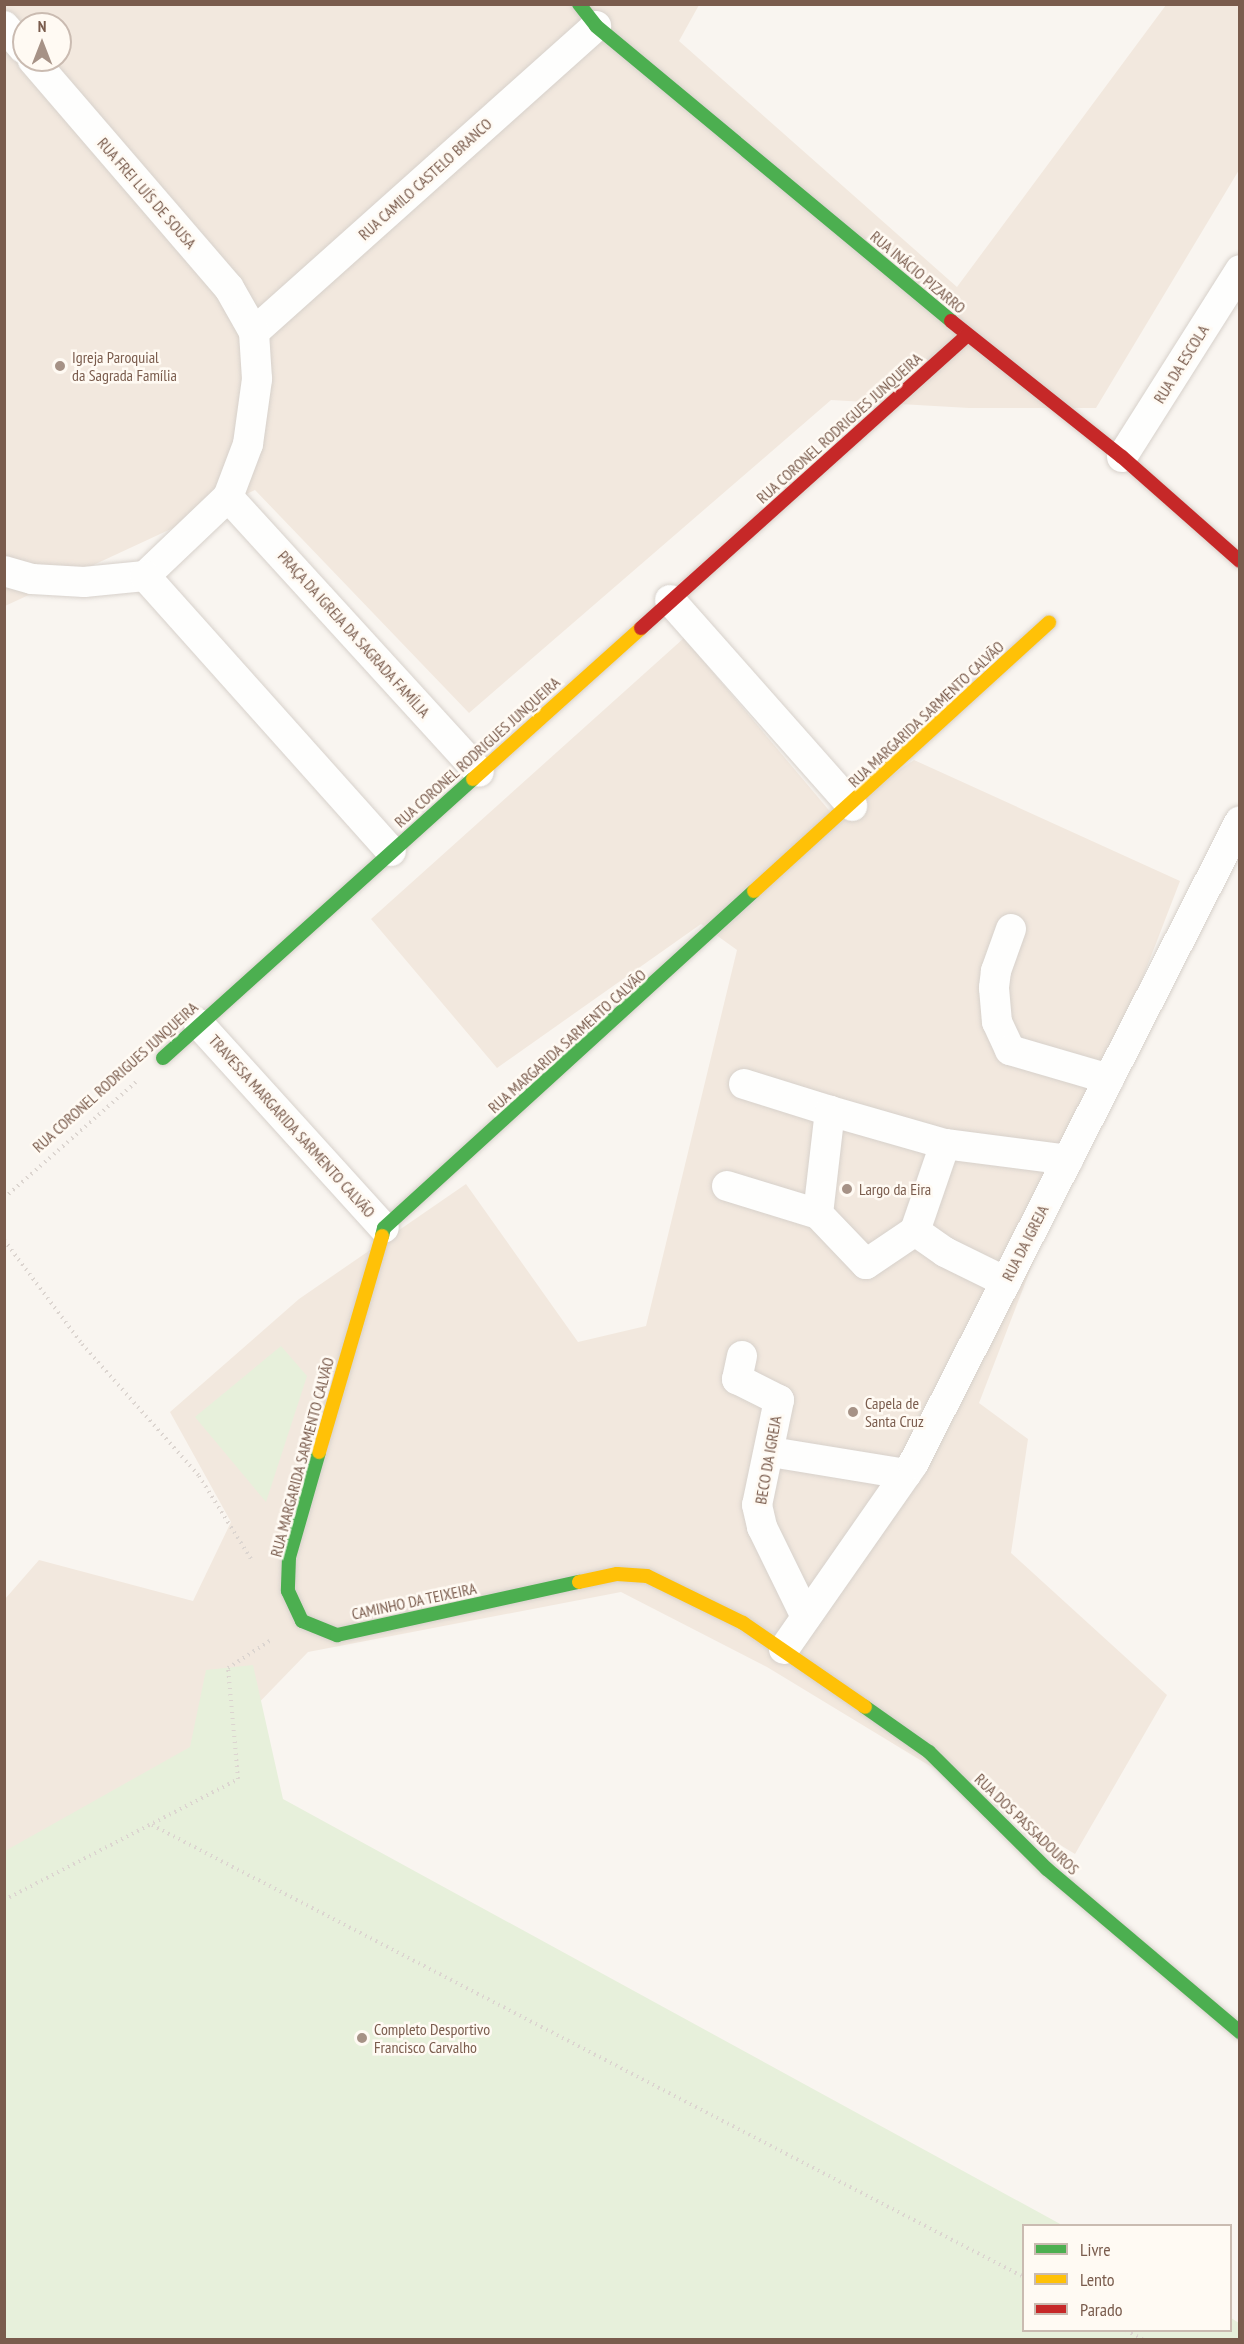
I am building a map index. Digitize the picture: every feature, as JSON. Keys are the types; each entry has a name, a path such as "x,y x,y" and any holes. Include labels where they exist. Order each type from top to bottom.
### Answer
{"street":[{"name":"RUA CAMILO CASTELO BRANCO","path":"254,332 588,15"},
{"name":"RUA INÁCIO PIZARRO","path":"588,15 967,335 1122,457 1239,561"},
{"name":"RUA FREI LUÍS DE SOUSA","path":"43,72 229,288 254,332"},
{"name":"RUA DA ESCOLA","path":"1122,457 1239,270"},
{"path":"4,571 32,579 84,582 145,576 228,497 248,444 257,379 254,332"},
{"name":"RUA CORONEL RODRIGUES JUNQUEIRA","path":"164,1058 391,851 967,335"},
{"name":"PRAÇA DA IGREJA DA SAGRADA FAMÍLIA","path":"228,497 479,772"},
{"path":"145,576 391,851"},
{"path":"670,600 852,806"},
{"name":"RUA MARGARIDA SARMENTO CALVÃO","path":"288,1591 289,1557 384,1228 852,806 1049,622"},
{"name":"RUA DA IGREJA","path":"784,1649 906,1474 1006,1282 1239,821"},
{"path":"1011,929 996,971 994,988 997,1022 1010,1050 1109,1079"},
{"name":"TRAVESSA MARGARIDA SARMENTO CALVÃO","path":"199,1024 384,1228"},
{"path":"744,1084 945,1144 1068,1160"},
{"path":"818,1214 830,1111"},
{"path":"727,1186 818,1214 866,1264 915,1231 945,1144"},
{"path":"915,1231 945,1252 1006,1282"},
{"name":"BECO DA IGREJA","path":"742,1356 737,1379 779,1400 771,1452 757,1505 762,1527 806,1617"},
{"path":"771,1452 906,1474"},
{"name":"CAMINHO DA TEIXEIRA","path":"302,1621 337,1635 617,1574 647,1576 743,1623 784,1649"},
{"path":"288,1591 302,1621"},
{"name":"RUA DOS PASSADOUROS","path":"784,1649 929,1752 1047,1869 1239,2032"}],"path":[{"name":"RUA CORONEL RODRIGUES JUNQUEIRA","path":"4,1198 164,1058"},
{"path":"4,1240 82,1344 199,1476 245,1553 288,1591"},
{"path":"4,1900 238,1779 228,1668 302,1621"},
{"path":"152,1825 1022,2276"},
{"path":"1128,2332 1143,2340"}],"shaded area":[{"path":"4,5 699,5 679,41 957,287 1166,5 1239,5 1239,170 1096,408 969,408 831,400 469,713 255,490 5,606"},
{"path":"684,638 833,815 914,760 1180,881 979,1403 1028,1439 1011,1553 1167,1695 1075,1854 767,1667 621,1592 308,1652 179,1785 5,1875 5,1599 39,1560 193,1601 231,1522 170,1412 299,1299 466,1184 578,1342 646,1326 737,950 701,924 497,1068 371,919"}],"green space":[{"path":"281,1346 307,1376 266,1502 195,1417"},
{"name":"Completo Desportivo Francisco Carvalho","path":"253,1665 283,1799 1060,2224 1022,2224 1022,2332 1232,2332 1232,2319 1239,2323 1239,2339 5,2339 5,1851 190,1747 206,1670"}],"traffic: fast":[{"path":"579,4 596,26 951,321"},
{"path":"163,1058 473,779"},
{"path":"382,1236 384,1228 754,891"},
{"path":"319,1452 289,1557 288,1591 302,1621 337,1635 579,1582"},
{"path":"865,1707 929,1752 1047,1869 1240,2032"}],"traffic: slow":[{"path":"754,891 1049,623"},
{"path":"473,779 641,628"},
{"path":"319,1452 382,1236"},
{"path":"579,1582 617,1574 647,1576 743,1623 865,1707"}],"traffic: jam":[{"path":"951,321 1122,457 1240,561"},
{"path":"641,628 967,335"}],"place":[{"name":"Igreja Paroquial da Sagrada Família","path":"60,366"},
{"name":"Largo da Eira","path":"847,1189"},
{"name":"Capela de Santa Cruz","path":"853,1412"},
{"name":"Completo Desportivo Francisco Carvalho","path":"362,2038"}]}
